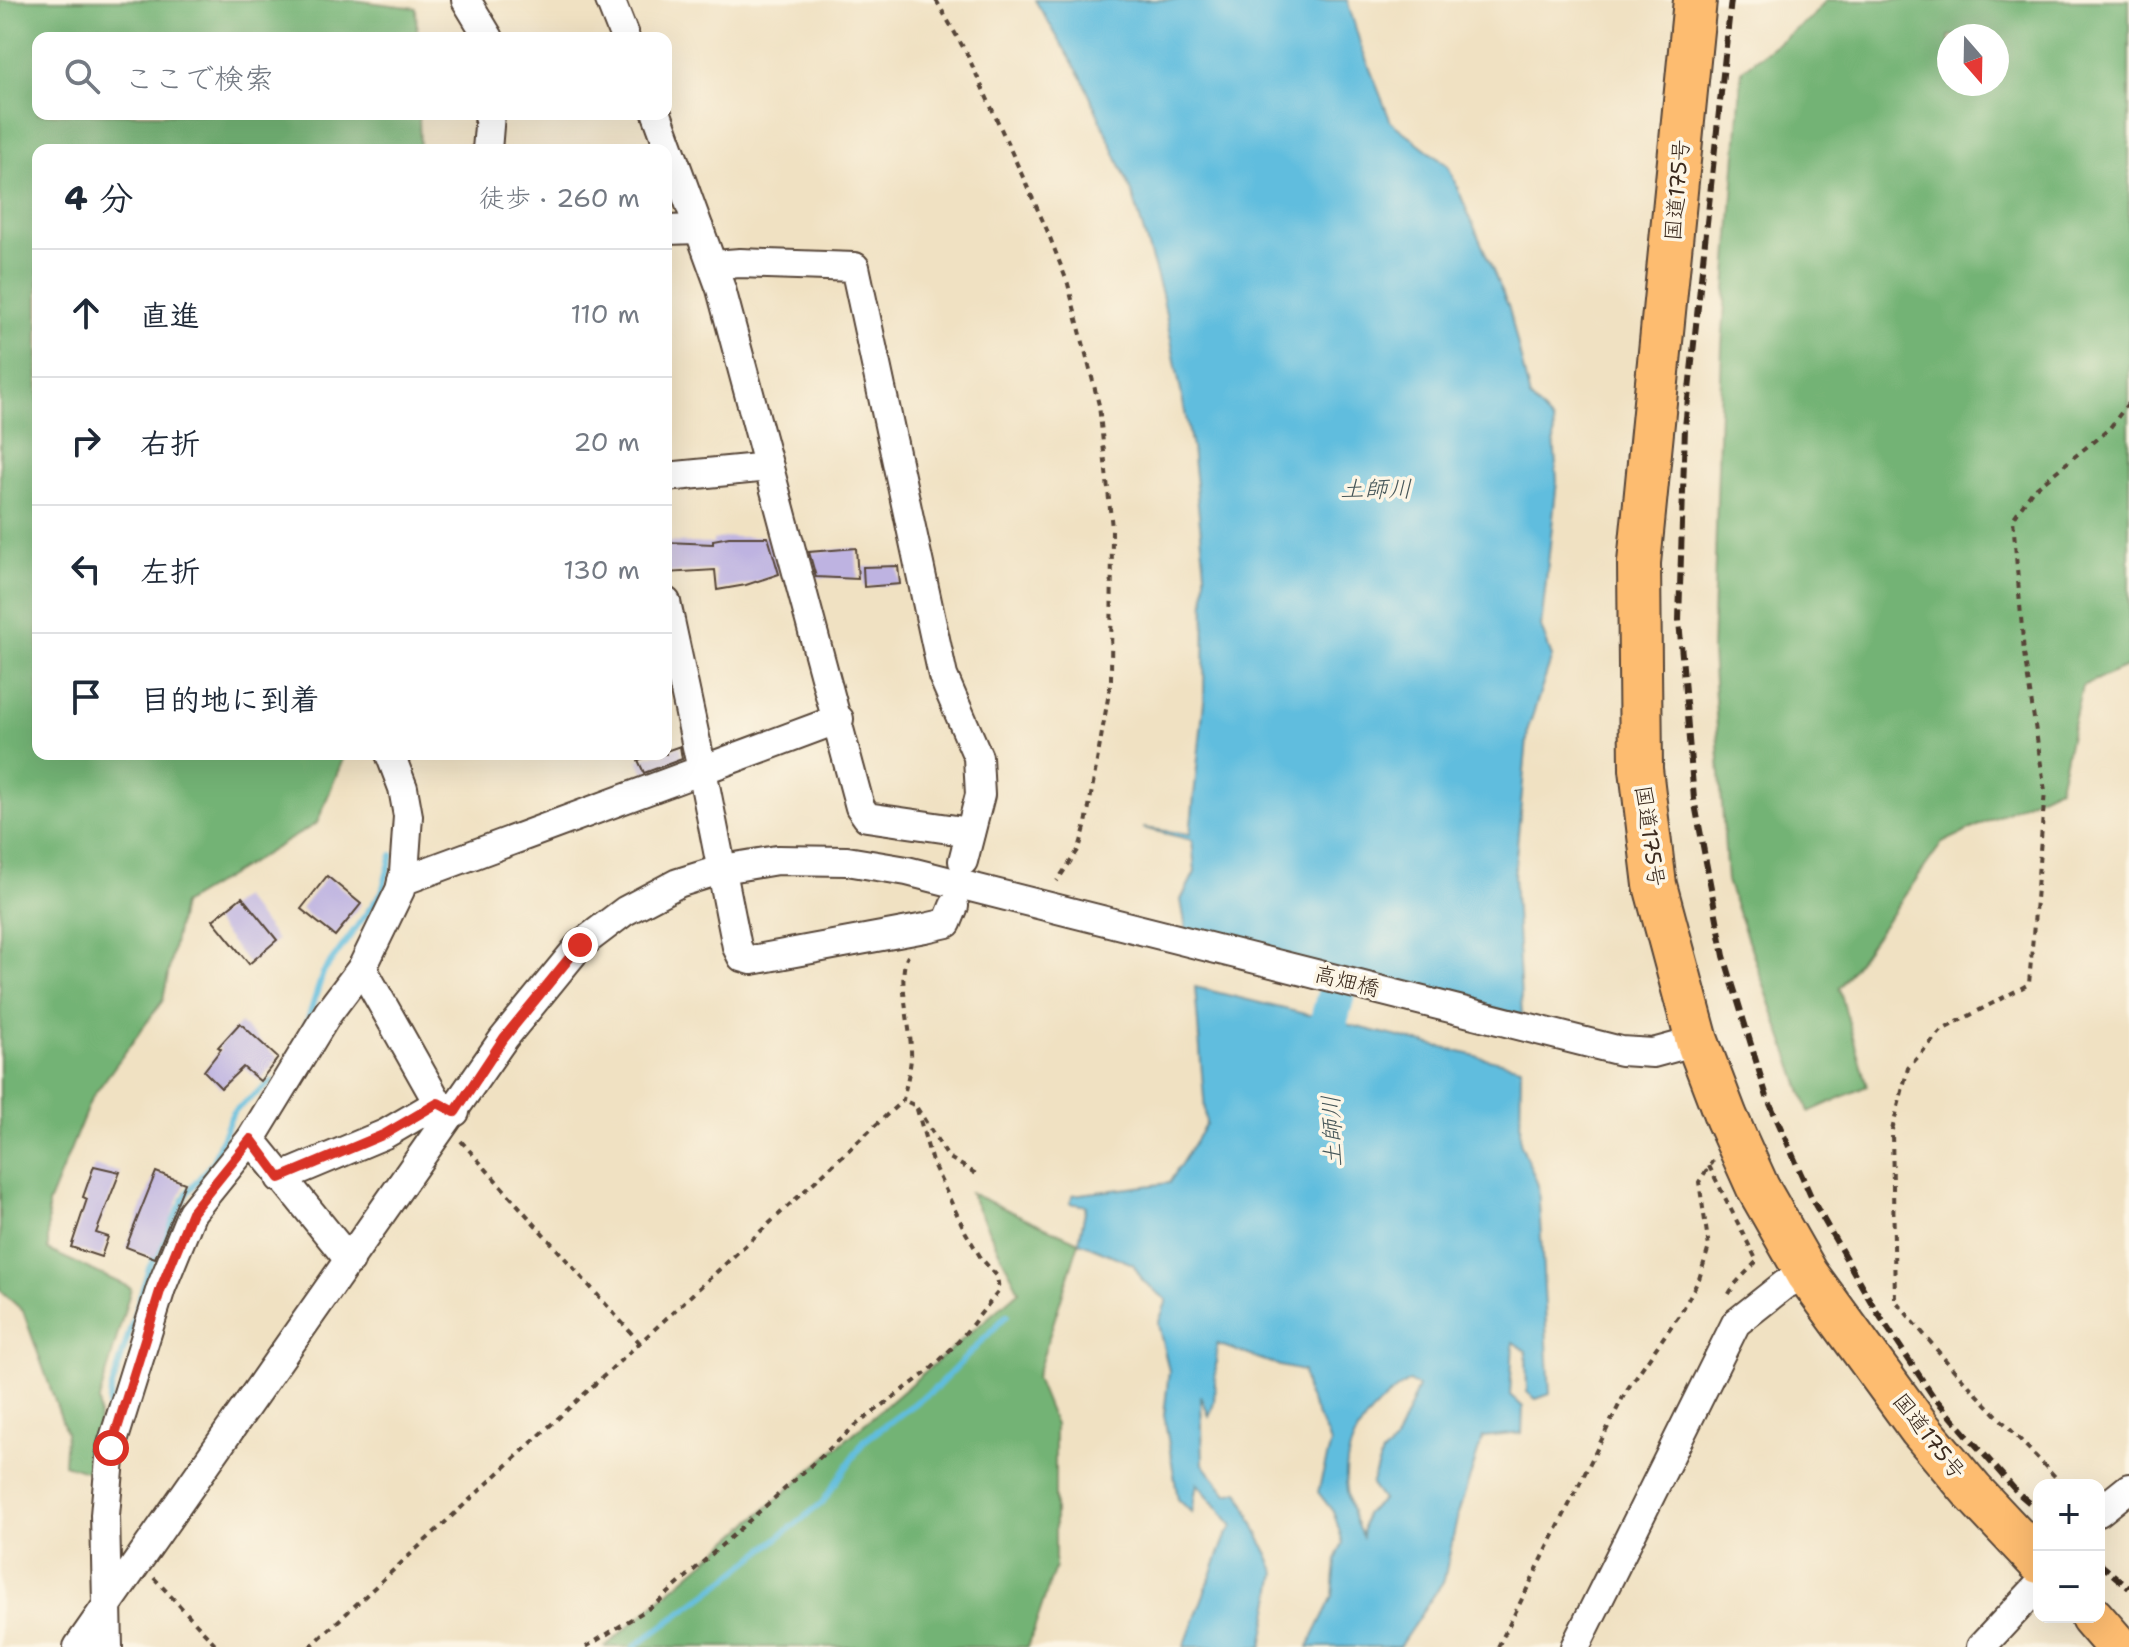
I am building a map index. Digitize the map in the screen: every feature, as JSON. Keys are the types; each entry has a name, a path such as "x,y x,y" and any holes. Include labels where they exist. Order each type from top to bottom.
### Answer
{"highway":[{"name":"国道175号","path":"1695,0 1639,563 1641,769 1655,885 1697,1041 1726,1117 1752,1174 1807,1274 1920,1429 2033,1556"},
{"path":"2097,1623 2118,1647"}],"street":[{"path":"466,0 485,32"},
{"path":"610,0 623,32"},
{"path":"488,144 490,120"},
{"path":"659,120 668,144"},
{"path":"672,155 714,265 839,719 860,807 867,817 970,832"},
{"path":"672,230 699,229"},
{"path":"714,265 855,267 943,676 978,757 980,795 963,861"},
{"path":"672,476 769,467"},
{"path":"672,630 737,947 742,957 752,960 947,923 954,906"},
{"path":"402,881 839,719"},
{"path":"108,1647 105,1515 111,1448 161,1288 192,1212 251,1139 328,1013 362,968 402,881 408,816 403,788 392,760"},
{"name":"高畑橋","path":"78,1647 504,1038 580,945 625,911 678,883 723,869 777,860 847,861 907,871 1621,1051 1653,1053 1697,1041"},
{"path":"280,1178 385,1134 449,1116 362,968"},
{"path":"251,1139 350,1261"},
{"path":"1575,1647 1736,1323 1784,1285 1807,1274"},
{"path":"2105,1507 2129,1488"},
{"path":"1981,1647 2033,1591"}],"path":[{"path":"936,0 967,54 1047,230 1068,284 1099,405 1112,528 1111,681 1086,824 1079,849 1057,881"},
{"path":"2057,1479 1953,1369 1895,1300 1892,1130 1908,1068 1942,1030 2029,984 2045,791 2024,653 2013,519 2032,491 2109,429 2129,402"},
{"path":"310,1647 903,1100 912,1053 904,962 925,928"},
{"path":"903,1100 916,1106 948,1157 978,1175"},
{"path":"586,1647 656,1604 856,1425 930,1370 966,1333 999,1291 997,1276 981,1258 966,1233 932,1162 916,1106"},
{"path":"449,1116 640,1343"},
{"path":"1498,1647 1626,1391 1682,1311 1699,1279 1709,1247 1699,1182 1715,1157"},
{"path":"1709,1166 1757,1261 1735,1284 1720,1310"},
{"path":"139,1562 218,1647"}],"green space":[{"path":"0,0 352,0 416,8 417,32 32,32 32,120 419,120 420,144 32,144 32,760 343,760 317,823 182,904 163,1000 91,1099 48,1204 48,1250 131,1288 99,1400 98,1475 64,1464 66,1432 23,1311 0,1290"},
{"path":"1826,0 2129,0 2129,666 2082,686 2059,787 1942,843 1839,988 1867,1086 1809,1112 1727,881 1712,652 1722,346 1742,70 1812,17"},
{"path":"970,1193 1079,1242 1036,1378 1055,1425 1055,1567 1028,1647 605,1647 1019,1291"}],"water":[{"name":"土師川","path":"1035,0 1347,0 1361,46 1391,122 1448,166 1509,308 1530,398 1553,422 1557,481 1541,627 1552,657 1528,729 1514,877 1522,1016 1187,935 1181,900 1195,872 1192,840 1143,828 1190,834 1204,701 1205,572 1192,448 1162,294 1132,192 1082,78"},
{"path":"1195,987 1521,1067 1520,1142 1538,1185 1550,1394 1536,1399 1527,1392 1526,1351 1513,1342 1510,1395 1523,1407 1522,1433 1483,1437 1458,1514 1444,1580 1399,1647 1308,1647 1333,1596 1336,1560 1343,1543 1334,1513 1318,1492 1331,1443 1307,1394 1303,1371 1217,1344 1214,1403 1209,1416 1201,1396 1203,1464 1227,1494 1239,1491 1276,1573 1262,1647 1184,1647 1226,1536 1233,1526 1197,1483 1192,1513 1178,1499 1164,1415 1169,1371 1158,1324 1167,1300 1143,1281 1133,1264 1079,1242 1086,1206 1070,1203 1073,1195 1169,1183 1206,1124","holes":["1409,1381 1418,1387 1394,1444 1382,1454 1371,1485 1382,1500 1365,1514 1362,1536 1347,1490 1346,1468 1350,1449 1371,1413 1388,1396"]}],"building":[{"path":"768,537 779,574 746,585 717,590 715,570 672,573 672,542 713,544 713,540"},
{"path":"856,548 858,579 816,577 809,552"},
{"path":"898,566 900,584 864,587 863,567"},
{"path":"680,746 682,759 644,773 638,760 672,760 672,749"},
{"path":"327,876 361,904 335,936 301,909"},
{"path":"242,897 277,940 249,964 213,920"},
{"path":"240,1023 278,1058 260,1081 243,1067 221,1088 204,1071 221,1049 218,1047"},
{"path":"94,1166 120,1172 96,1233 108,1237 101,1257 71,1247"},
{"path":"156,1172 185,1183 155,1258 126,1247"}],"waterway":[{"path":"305,1028 323,973 382,892 392,855"},
{"name":"土師川","path":"1331,1070 1329,1020 1350,943"},
{"path":"107,1419 111,1391 149,1268 187,1193 212,1163 233,1112 272,1081"},
{"path":"634,1647 822,1503 864,1441 937,1387 1007,1315"}],"railway":[{"path":"1731,0 1685,427 1679,620 1694,799 1724,956 1767,1097 1813,1201 1875,1309 1933,1396 2017,1492 2033,1506"},
{"path":"2105,1568 2129,1588"}],"route":[{"path":"111,1448 161,1288 192,1212 251,1139 280,1178 385,1134 438,1103 455,1112 504,1038 580,945"}]}
